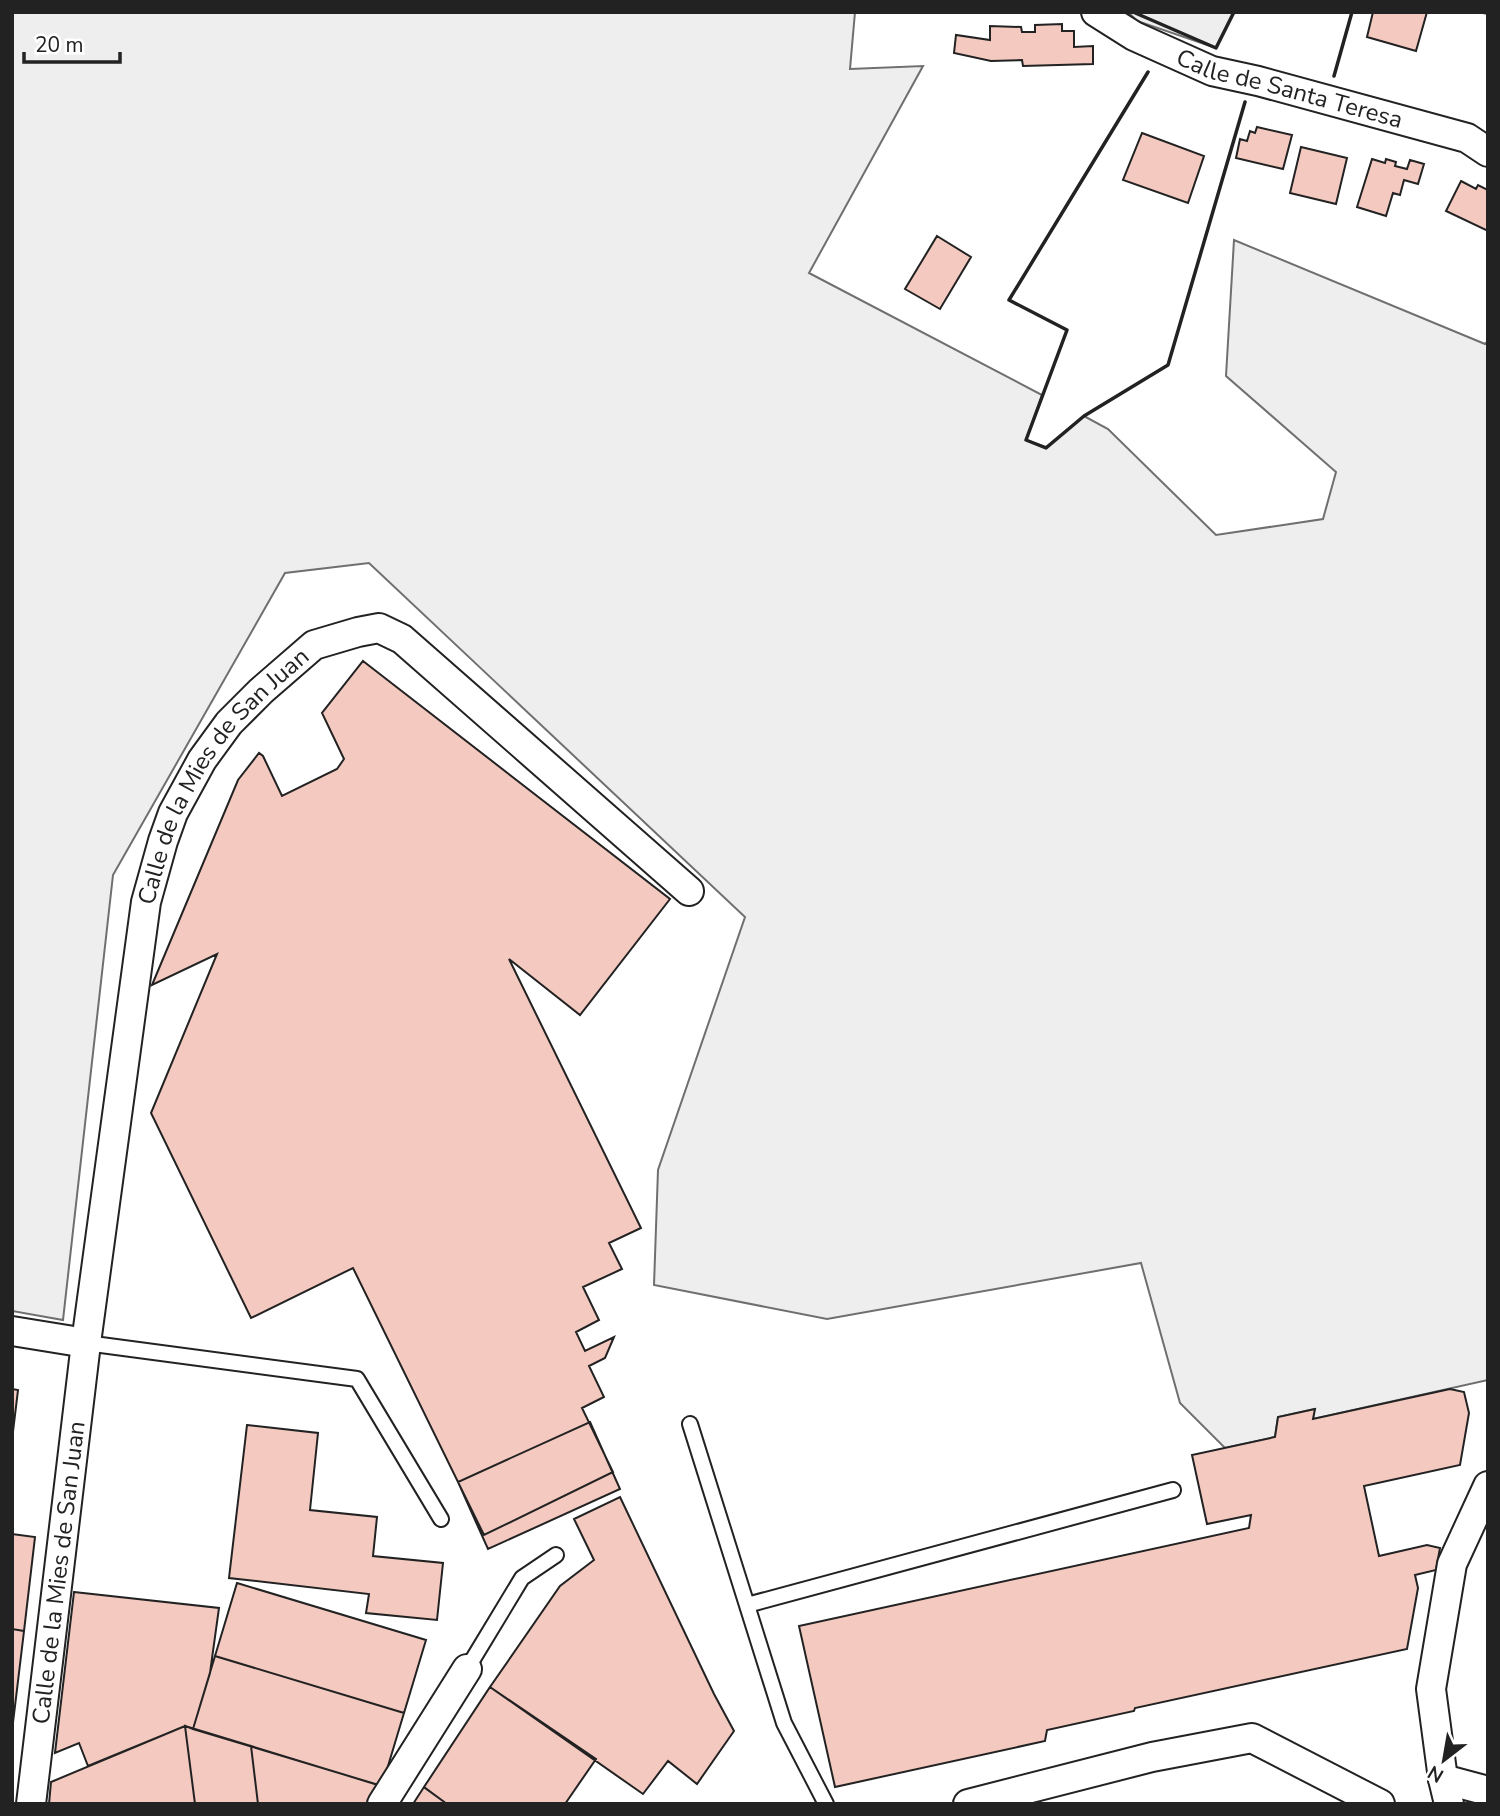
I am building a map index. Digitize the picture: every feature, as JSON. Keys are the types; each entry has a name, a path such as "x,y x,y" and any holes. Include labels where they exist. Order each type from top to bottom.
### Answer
{"street":[{"name":"Calle de Santa Teresa","path":"1096,12 1134,36 1212,71 1467,138 1488,152"},
{"name":"Calle de la Mies de San Juan","path":"31,1804 86,1343 146,902 173,813 202,760 229,723 314,645 379,628 402,639 689,891"},
{"path":"12,1332 86,1343"},
{"path":"1488,1486 1452,1564 1431,1689 1446,1791 1488,1791"},
{"path":"382,1804 467,1669"},
{"path":"968,1804 1152,1757 1252,1738 1380,1804"}],"lane":[{"path":"86,1343 357,1379 441,1519"},
{"path":"690,1424 784,1723 826,1804"},
{"path":"747,1605 1174,1490"},
{"path":"467,1669 522,1578 556,1555"}],"shaded area":[{"path":"12,12 855,12 850,69 923,66 809,273 1042,395 1026,440 1046,447 1084,416 1108,429 1216,535 1323,519 1336,472 1226,376 1234,240 1485,344 1488,341 1488,1380 1313,1419 1314,1409 1278,1417 1275,1437 1225,1448 1180,1403 1141,1263 827,1319 654,1285 658,1170 745,917 369,563 285,573 113,875 63,1320 12,1311"},
{"path":"1128,12 1234,12 1216,48 1137,21"}],"building":[{"path":"1373,12 1427,12 1416,51 1367,37"},
{"path":"1062,24 1062,31 1074,31 1074,47 1093,46 1093,64 1023,66 1022,60 991,61 954,53 956,35 990,40 990,26 1021,27 1022,32 1035,32 1035,25"},
{"path":"1257,127 1292,135 1283,169 1236,158 1240,139 1247,141 1250,131 1255,133"},
{"path":"1142,133 1204,156 1188,203 1123,180"},
{"path":"1301,147 1347,158 1336,204 1290,193"},
{"path":"1372,159 1385,163 1386,159 1396,162 1395,166 1407,169 1410,160 1424,164 1418,184 1404,180 1400,195 1393,193 1386,216 1357,207"},
{"path":"1461,181 1476,189 1478,185 1488,190 1488,231 1446,211"},
{"path":"937,236 971,257 940,309 905,289"},
{"path":"363,661 670,899 580,1015 509,959 641,1228 609,1243 622,1269 583,1287 599,1320 576,1332 585,1351 614,1337 605,1358 589,1366 604,1397 582,1408 613,1472 484,1535 353,1268 251,1318 151,1113 217,954 152,985 238,780 259,753 263,756 282,796 337,769 344,759 322,713"},
{"path":"12,1389 18,1390 12,1440"},
{"path":"1450,1389 1464,1392 1469,1413 1460,1465 1364,1486 1379,1556 1427,1545 1440,1548 1436,1570 1415,1575 1418,1588 1407,1649 1135,1708 1134,1711 1047,1730 1045,1741 835,1787 799,1626 1249,1528 1251,1515 1207,1524 1192,1455 1275,1437 1278,1417 1315,1409 1313,1419"},
{"path":"590,1422 620,1489 488,1549 458,1482"},
{"path":"247,1425 318,1433 310,1510 377,1517 373,1556 443,1563 437,1620 366,1613 369,1594 229,1578"},
{"path":"620,1497 734,1731 697,1784 668,1761 643,1794 490,1687 560,1586 594,1560 574,1519"},
{"path":"12,1534 35,1537 24,1631 12,1629"},
{"path":"237,1583 426,1640 404,1713 215,1656"},
{"path":"74,1592 219,1608 210,1673 193,1729 185,1726 88,1766 79,1743 55,1753"},
{"path":"12,1629 24,1631 12,1731"},
{"path":"215,1656 404,1713 382,1786 193,1729"},
{"path":"490,1687 596,1759 565,1804 447,1804 424,1787"},
{"path":"185,1726 195,1804 49,1804 51,1782"},
{"path":"185,1726 251,1746 258,1804 195,1804"},
{"path":"251,1746 378,1785 370,1804 258,1804"},
{"path":"425,1788 447,1804 413,1804"}],"wall":[{"path":"1133,12 1216,48 1234,12"},
{"path":"1334,76 1352,12"},
{"path":"1481,12 1488,13"},
{"path":"1148,72 1009,300 1067,330 1026,440 1046,448 1084,416 1168,365 1245,102"}]}
